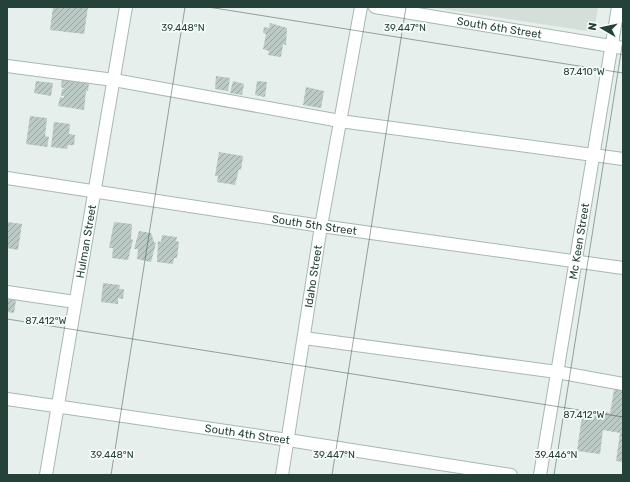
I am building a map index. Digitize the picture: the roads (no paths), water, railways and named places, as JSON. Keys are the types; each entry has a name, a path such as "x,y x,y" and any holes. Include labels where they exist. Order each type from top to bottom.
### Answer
{"street":[{"name":"Hulman Street","path":"46,475 56,407 126,7"},
{"name":"Idaho Street","path":"282,475 321,226 360,7"},
{"name":"South 6th Street","path":"375,7 618,47"},
{"name":"Mc Keen Street","path":"540,475 594,155 618,47 618,7"},
{"path":"7,66 114,80 340,121 623,159"},
{"name":"South 5th Street","path":"7,178 321,226 623,268"},
{"path":"7,292 75,302"},
{"path":"304,338 557,372 623,384"},
{"name":"South 4th Street","path":"7,399 288,440 511,475"}]}
